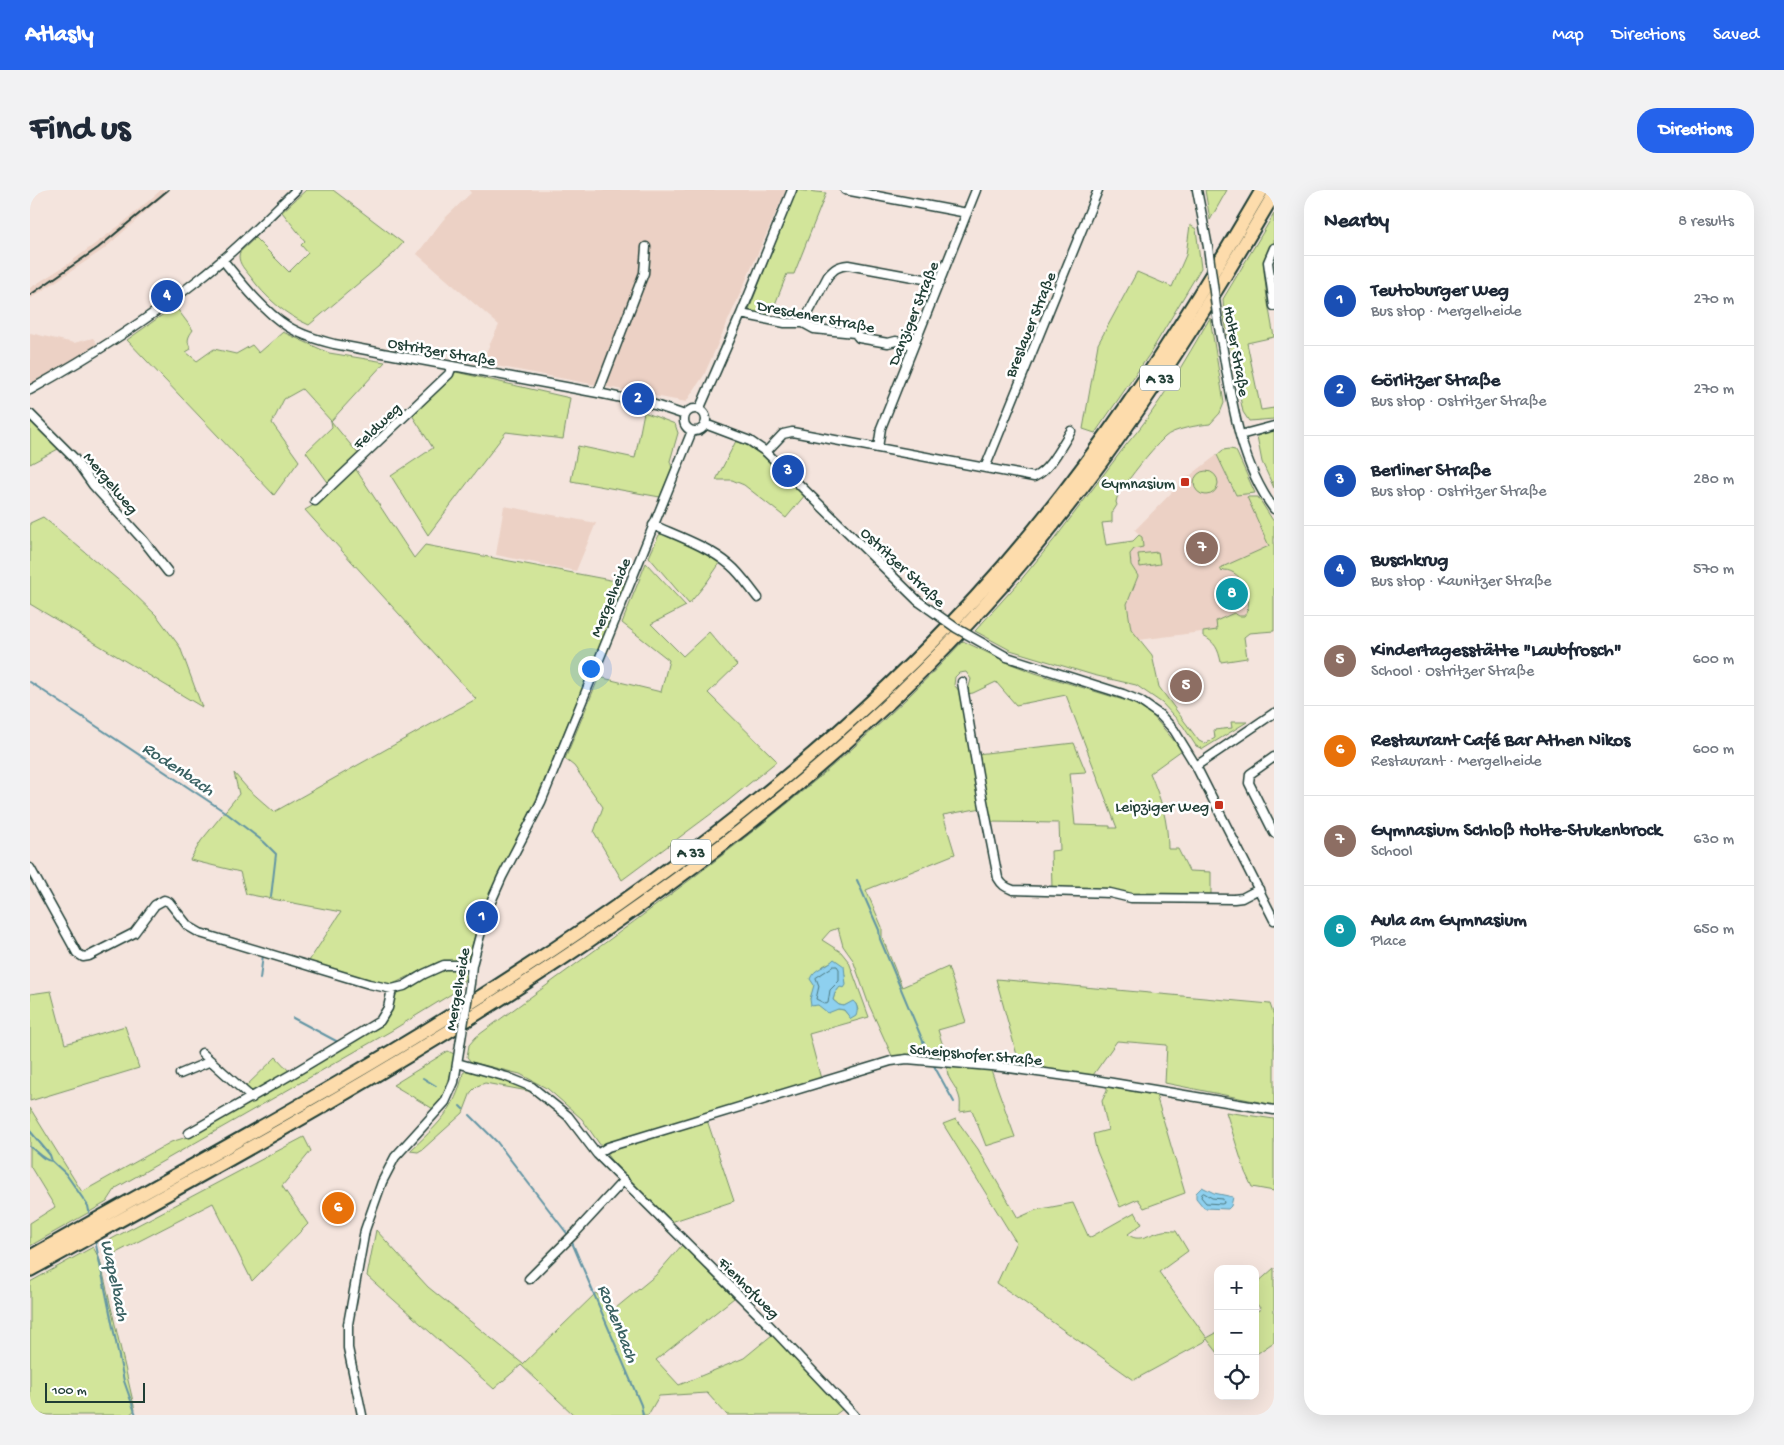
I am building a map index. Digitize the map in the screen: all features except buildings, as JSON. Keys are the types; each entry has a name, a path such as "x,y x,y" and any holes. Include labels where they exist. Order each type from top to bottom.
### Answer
{"highway":[{"name":"A 33","path":"30,1270 111,1212 318,1095 520,972 609,912 697,848 783,780 861,711 925,650 976,596 1028,536 1077,475 1158,360 1262,190"},
{"name":"A 33","path":"30,1257 108,1227 331,1102 534,977 618,921 707,856 790,790 871,719 934,658 984,606 1031,552 1088,481 1166,369 1274,194"}],"street":[{"path":"30,390 108,344 199,280 296,190"},
{"path":"699,410 792,190"},
{"path":"845,190 886,193 967,213"},
{"name":"Danziger Straße","path":"878,448 882,428 976,190"},
{"name":"Breslauer Straße","path":"985,468 1098,190"},
{"name":"Holter Straße","path":"1197,190 1208,247 1218,322 1240,435 1259,486 1274,509"},
{"path":"598,393 644,273 646,247"},
{"path":"1274,248 1268,262 1274,306"},
{"name":"Ostritzer Straße","path":"222,260 271,314 288,326 316,339 334,344 598,393 685,415"},
{"path":"803,323 828,276 840,265 940,282"},
{"name":"Dresdener Straße","path":"741,314 785,323 803,323 814,329 855,333 859,338 888,343 896,341 914,345"},
{"name":"Feldweg","path":"315,502 449,374 452,366"},
{"path":"693,409 699,410 704,414 705,424 698,430 692,431 685,424 685,415 693,409"},
{"name":"Mergelweg","path":"30,414 74,458 93,485 143,540 168,572"},
{"name":"Ostritzer Straße","path":"705,424 750,441 766,452 918,601 956,628 1007,658 1123,694 1140,701 1160,715 1174,730 1196,766 1274,920"},
{"path":"1240,435 1274,426"},
{"name":"Mergelheide","path":"362,1415 348,1348 348,1324 365,1230 382,1182 395,1158 446,1102 454,1082 472,964 486,913 502,877 541,802 692,431"},
{"path":"766,452 783,434 792,432 1034,477 1039,475 1055,456 1071,431"},
{"path":"653,525 698,544 711,552 735,571 758,598"},
{"path":"962,682 998,878 1006,888 1013,890 1110,893 1131,898 1234,899 1242,898 1259,889"},
{"path":"1196,766 1274,713"},
{"path":"1274,757 1250,774 1249,778 1249,783 1274,833"},
{"path":"30,868 77,953 82,957 89,956 134,933 155,905 164,900 169,902 188,926 200,934 369,984 392,989 404,986 444,965 472,964"},
{"path":"189,1133 252,1098 380,1021 388,1008 392,989"},
{"path":"202,1053 252,1098"},
{"name":"Scheipshofer Straße","path":"597,1154 608,1146 891,1062 907,1059 1002,1067 1095,1080 1274,1110"},
{"path":"180,1074 211,1061"},
{"name":"Fienhofweg","path":"457,1063 507,1077 532,1087 568,1116 597,1154 768,1324 854,1415"},
{"path":"529,1279 624,1180"}],"shaded area":[{"path":"161,190 170,190 104,249 30,299 30,288 68,264 123,223"},
{"path":"469,190 786,190 704,375 686,402 481,363 499,325 417,254 443,220 471,193"},
{"path":"30,333 74,343 93,338 98,345 30,385"},
{"path":"1217,455 1235,495 1246,494 1269,546 1224,570 1234,573 1242,581 1249,601 1248,611 1244,616 1239,616 1217,630 1139,640 1131,629 1127,604 1138,576 1131,565 1130,554 1142,537 1135,530 1183,481"},
{"path":"504,506 596,523 576,571 496,555"}],"green space":[{"path":"306,190 333,190 403,243 392,255 309,325 291,316 269,298 244,269 239,256 240,252 255,238 289,272 308,253 301,245 305,241 282,212"},
{"path":"796,190 826,193 794,274 787,274 770,317 748,312"},
{"path":"1205,190 1227,190 1210,220"},
{"path":"1274,214 1274,242 1264,263 1264,271 1274,337 1247,343 1261,410 1274,408 1274,419 1249,421 1243,412 1224,317 1223,299"},
{"path":"1190,225 1196,229 1201,268 1149,355 1095,433 1083,429 1098,344 1137,272 1172,287 1186,255"},
{"path":"175,306 193,330 188,339 191,349 186,352 197,361 214,349 236,354 252,345 259,353 283,332 329,353 385,362 331,421 302,389 284,399 272,423 299,461 274,495 127,340"},
{"path":"1210,318 1224,403 1220,413 1210,424 1193,426 1165,437 1146,457 1118,494 1117,505 1112,513 1112,522 1102,523 1106,545 1133,541 1139,535 1142,537 1143,547 1134,549 1130,554 1131,565 1138,576 1127,604 1131,629 1152,655 1159,687 1199,741 1205,744 1215,738 1214,730 1232,728 1231,722 1247,722 1203,749 1196,746 1183,726 1162,703 1136,685 1093,675 1010,650 975,631 1057,536 1138,431 1171,384"},
{"path":"456,372 570,398 563,439 506,432 428,535 391,476 433,448 412,415"},
{"path":"644,412 675,424 678,433 670,461 672,468 660,497 571,481 578,446 635,458"},
{"path":"30,418 60,448 30,464"},
{"path":"331,421 360,456 330,485 306,452 332,427"},
{"path":"1274,430 1274,488 1262,462 1257,436"},
{"path":"737,439 769,460 805,495 786,518 744,485 732,480 716,480"},
{"path":"1223,450 1235,450 1237,453 1255,493 1236,495 1217,455"},
{"path":"355,468 414,558 425,545 626,583 536,800 482,912 468,959 438,962 391,985 349,975 309,961 341,912 246,894 240,872 190,860 201,841 239,794 234,773 248,789 274,812 476,699 305,510 326,496"},
{"path":"1206,471 1215,474 1218,483 1215,492 1206,495 1197,492 1194,483 1197,474"},
{"path":"1247,497 1258,497 1274,522 1274,631 1249,633 1244,637 1247,658 1221,662 1216,647 1203,636 1203,632 1217,630 1216,621 1234,613 1244,616 1249,603 1246,588 1242,581 1231,571 1224,570 1222,572 1220,568 1269,546"},
{"path":"43,517 129,589 157,616 180,647 202,707 30,604 30,523"},
{"path":"662,534 697,546 720,563 689,604 649,557 659,535"},
{"path":"1158,552 1160,564 1140,567 1138,554"},
{"path":"646,563 686,606 651,624 683,656 709,632 737,665 708,693 777,761 723,805 622,880 594,832 603,807 574,766 565,759 599,677 661,692 669,660 622,623"},
{"path":"963,641 1011,664 1035,673 1133,703 1152,715 1182,750 1150,773 1163,810 1167,828 1168,849 1178,849 1189,871 1211,872 1211,896 1132,895 1052,888 1051,851 1060,850 1059,823 990,822 977,754 1074,743 1086,772 1070,773 1075,825 1117,828 1066,695 1016,705 996,682 967,694 971,679 966,672 959,673 955,677 954,685 962,694 982,808 943,815 955,854 866,890 882,927 882,937 902,987 948,967 966,1022 938,1030 947,1059 893,1058 869,1005 853,960 843,946 838,928 830,931 822,940 841,952 849,962 869,1017 809,1034 821,1079 705,1114 734,1201 671,1222 610,1159 582,1119 548,1089 520,1074 471,1062 467,1057 469,1045 476,1037 666,898 791,801 851,750 908,697","holes":["831,962 845,975 833,1000 839,1005 844,1006 853,1002 858,1010 848,1015 844,1010 818,1005 810,999 823,966"]},
{"path":"461,967 466,974 466,978 453,993 391,1031 116,1188 107,1202 30,1246 30,1223 55,1207 30,1166 30,1108 82,1192 171,1142 187,1137 384,1021 397,992 437,970"},
{"path":"996,979 1270,1004 1274,1016 1274,1105 1165,1083 1167,1045 1117,1041 1091,1078 1020,1066"},
{"path":"51,991 65,1044 125,1026 139,1068 30,1101 30,994"},
{"path":"448,1051 454,1054 452,1069 445,1090 435,1110 393,1085"},
{"path":"276,1057 290,1072 251,1094 244,1088"},
{"path":"948,1066 991,1070 1015,1137 986,1146 972,1110 960,1112 960,1098 949,1077"},
{"path":"469,1069 520,1085 548,1102 528,1091 485,1083 477,1086 471,1092 463,1113 423,1149 418,1152 410,1151 444,1116 460,1086 463,1073"},
{"path":"1107,1087 1156,1095 1185,1193 1144,1208 1138,1199 1120,1207 1096,1149 1093,1134 1108,1130 1102,1101"},
{"path":"1226,1112 1274,1119 1274,1191 1252,1187 1245,1172"},
{"path":"956,1119 978,1149 1018,1218 1036,1210 1073,1203 1089,1238 1135,1212 1142,1224 1128,1234 1132,1237 1140,1238 1163,1231 1176,1231 1188,1251 1159,1272 1207,1338 1214,1334 1214,1348 1207,1339 1134,1380 997,1283 1016,1242 943,1124"},
{"path":"304,1137 311,1151 282,1186 308,1224 252,1281 213,1203 108,1257 102,1244"},
{"path":"376,1230 428,1287 523,1364 596,1293 611,1312 656,1275 682,1245 734,1298 656,1360 679,1385 744,1358 772,1335 844,1408 835,1415 727,1415 707,1393 659,1396 648,1415 574,1415 521,1365 494,1389 367,1276"},
{"path":"93,1247 100,1260 135,1410 129,1415 30,1415 30,1282"},
{"path":"1274,1268 1274,1342 1259,1352 1259,1310 1261,1309 1259,1307 1259,1281"}],"water":[{"path":"834,959 844,966 846,985 844,988 840,987 835,993 833,1000 839,1005 844,1006 853,1001 856,1004 857,1014 851,1019 844,1010 838,1009 828,1013 818,1005 811,1006 810,999 814,985 810,979 814,972"},
{"path":"1202,1187 1214,1193 1233,1197 1231,1206 1228,1209 1204,1208 1196,1198 1196,1193"}],"waterway":[{"name":"Rodenbach","path":"30,682 225,812 264,842 276,854 271,897"},
{"path":"857,880 930,1058"},
{"name":"Rodenbach","path":"260,979 263,955"},
{"name":"Rodenbach","path":"293,1018 338,1042"},
{"path":"933,1064 954,1102"},
{"name":"Rodenbach","path":"423,1078 436,1086"},
{"name":"Rodenbach","path":"460,1106 463,1109"},
{"name":"Rodenbach","path":"470,1115 497,1142 569,1236"},
{"name":"Wapelbach","path":"30,1127 30,1131 50,1155 52,1161 66,1174 88,1206 90,1216"},
{"name":"Wapelbach","path":"30,1147 52,1161"},
{"name":"Wapelbach","path":"95,1240 124,1381 136,1415"},
{"name":"Rodenbach","path":"571,1240 641,1405 643,1415"}],"railway":[{"path":"30,295 98,248 168,190"}],"place":[{"name":"Buschkrug","path":"167,296"},
{"name":"Görlitzer Straße","path":"638,399"},
{"name":"Berliner Straße","path":"788,471"},
{"name":"Gymnasium","path":"1185,482"},
{"name":"Gymnasium Schloß Holte-Stukenbrock","path":"1202,548"},
{"name":"Aula am Gymnasium","path":"1232,594"},
{"name":"Kindertagesstätte \"Laubfrosch\"","path":"1186,686"},
{"name":"Leipziger Weg","path":"1219,805"},
{"name":"Teutoburger Weg","path":"482,917"},
{"name":"Restaurant Café Bar Athen Nikos","path":"338,1208"}]}
